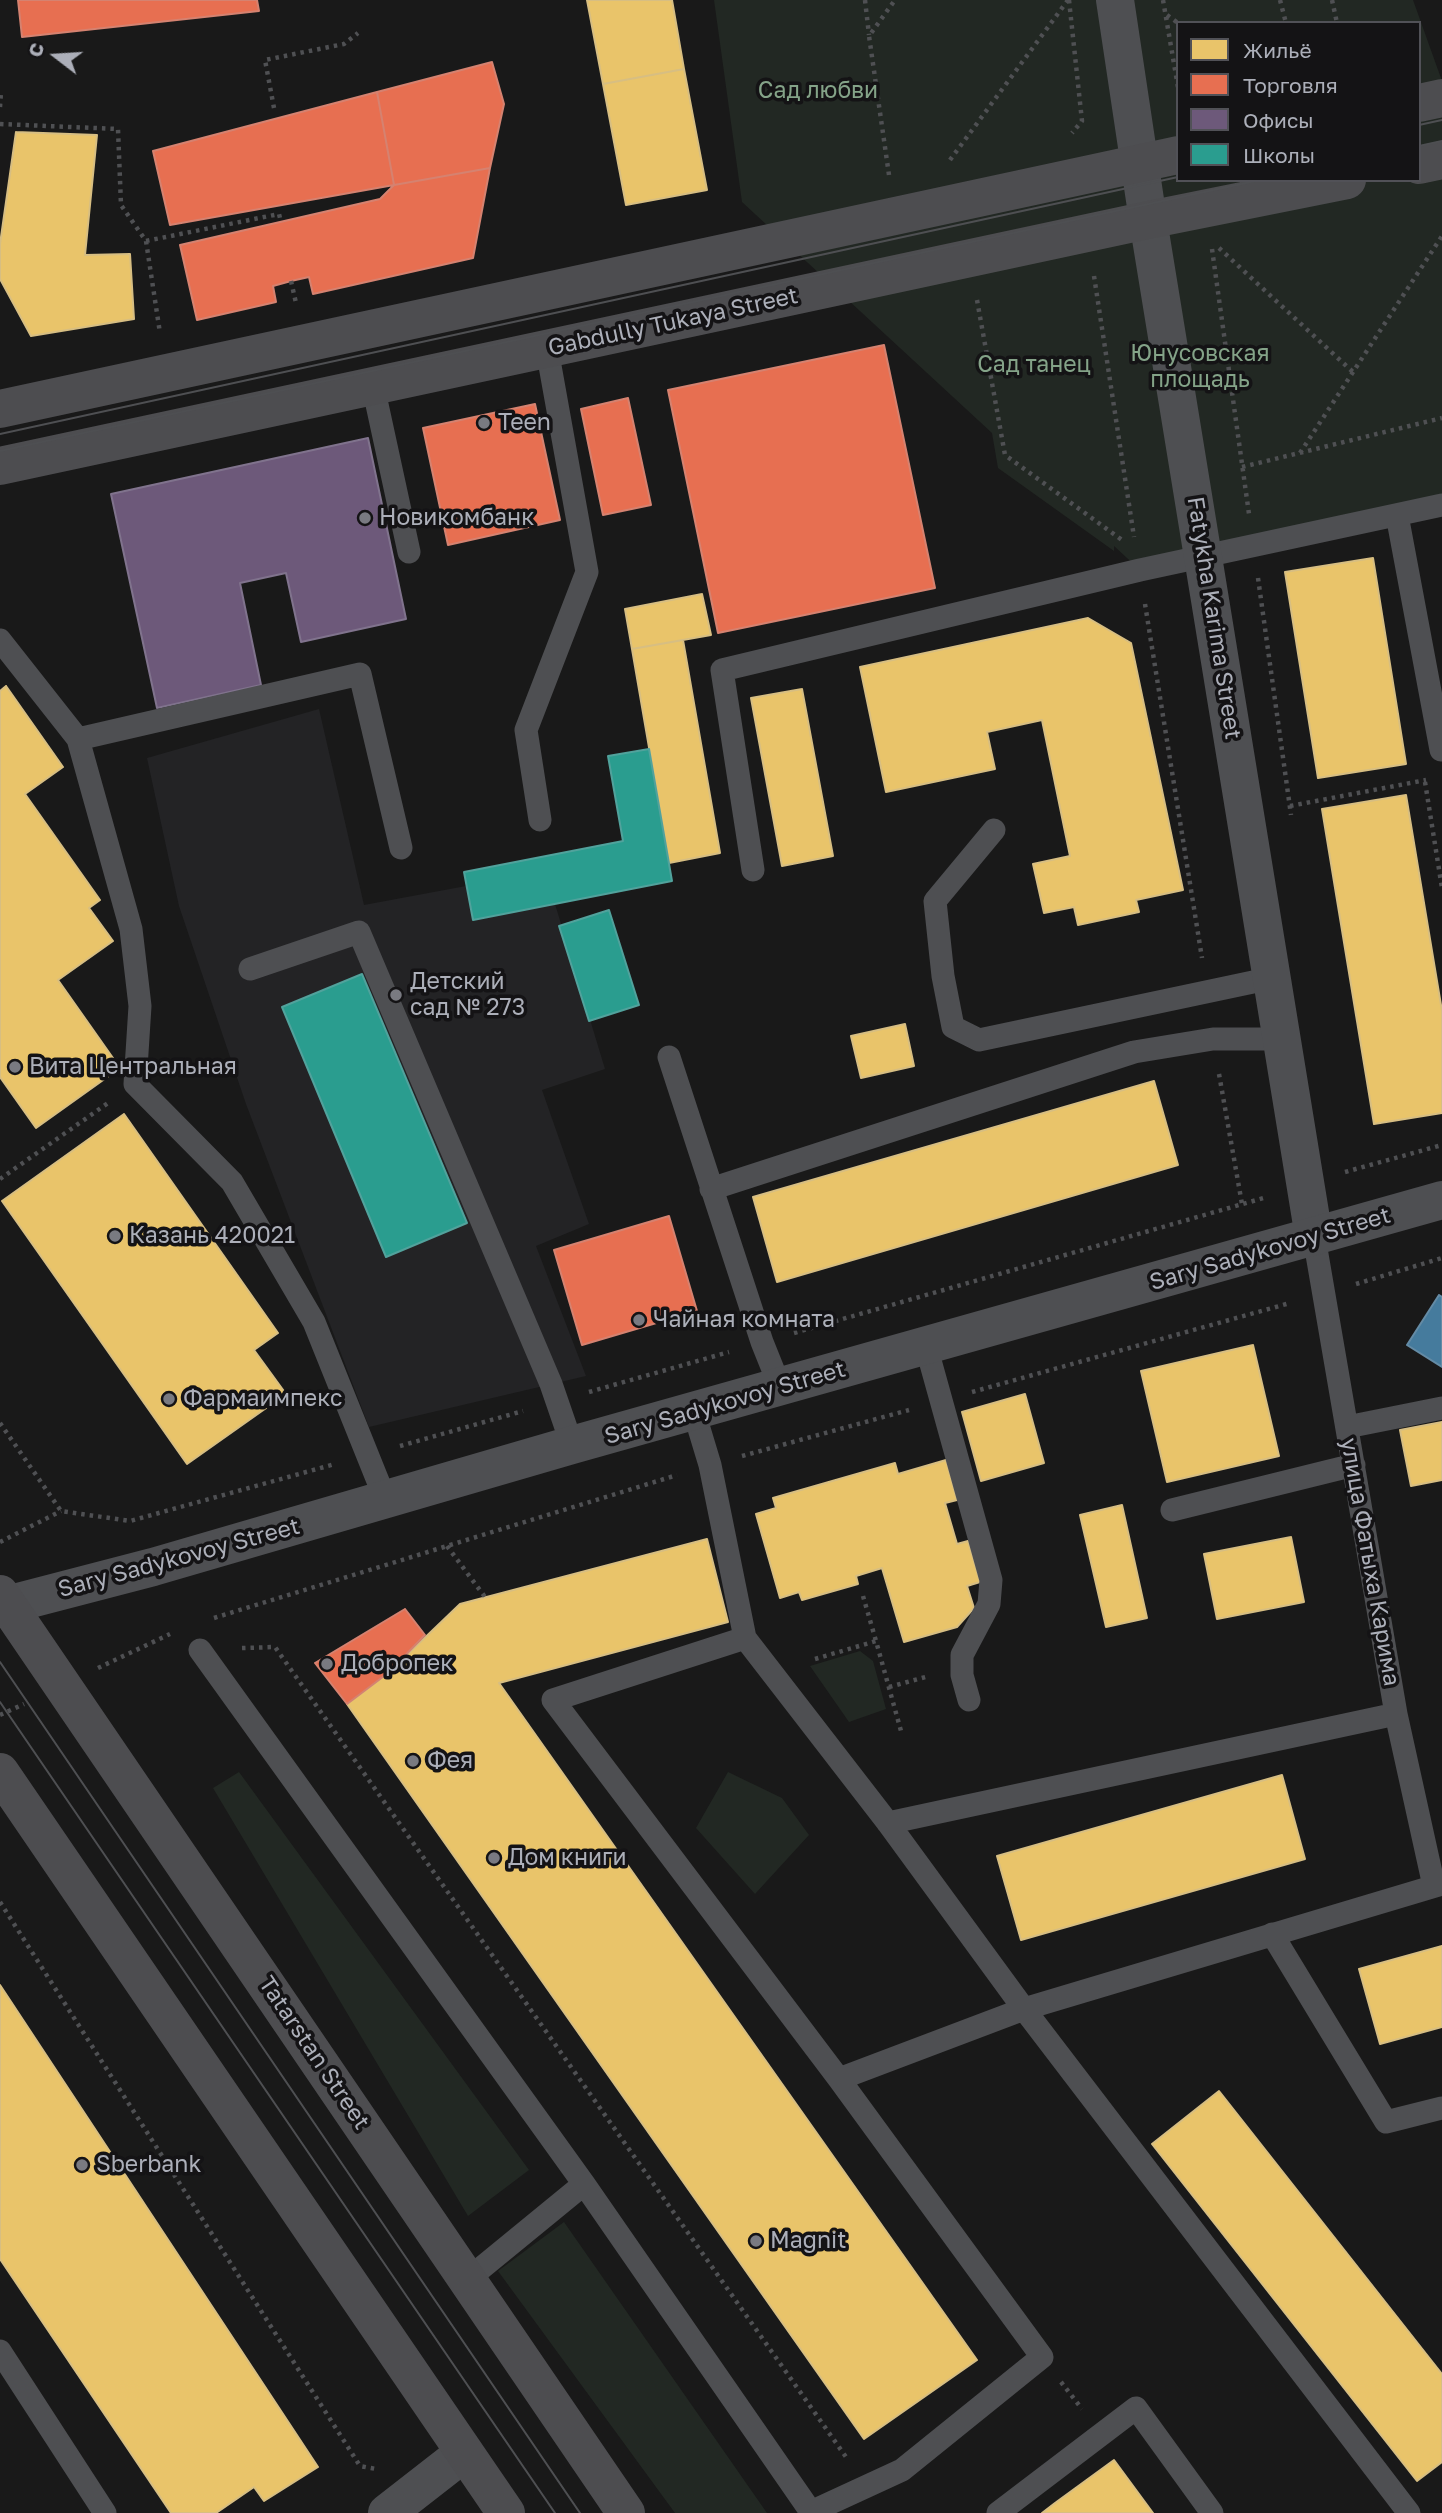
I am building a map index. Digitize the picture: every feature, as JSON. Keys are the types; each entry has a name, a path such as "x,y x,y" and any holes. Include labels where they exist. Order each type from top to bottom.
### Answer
{"main road":[{"path":"1421,103 1442,98"},
{"path":"0,409 1176,155"},
{"path":"1421,165 1442,160"},
{"name":"Gabdully Tukaya Street","path":"0,466 1148,220 1337,182"},
{"name":"Tatarstan Street","path":"2,1602 626,2513"},
{"path":"0,1772 506,2513"}],"street":[{"name":"Fatykha Karima Street","path":"1115,0 1148,220 1314,1237"},
{"name":"Sary Sadykovoy Street","path":"2,1602 386,1501 572,1445 1442,1200"},
{"path":"387,2513 464,2453"}],"lane":[{"path":"540,820 526,730 587,572 547,349"},
{"path":"373,386 409,552"},
{"path":"753,870 722,670 1138,560 1204,555 1442,505"},
{"path":"1397,515 1441,750"},
{"path":"2,646 78,739 131,929 139,1006 135,1084 232,1182 314,1322 386,1501"},
{"path":"78,739 360,674 401,848"},
{"path":"995,830 935,901 943,976 953,1027 979,1040 1272,978"},
{"path":"250,969 359,932 551,1384 572,1445"},
{"path":"711,1188 1134,1052 1213,1039 1282,1039"},
{"path":"669,1057 780,1387"},
{"name":"улица Фатыха Карима","path":"1314,1237 1396,1714 1438,1885"},
{"path":"926,1346 991,1580 989,1604 962,1655 962,1675 969,1700"},
{"path":"1347,1427 1442,1408"},
{"path":"694,1412 710,1465 745,1638 1409,2513"},
{"path":"1172,1510 1353,1465"},
{"path":"200,1650 583,2184 811,2512 902,2470 1042,2357 839,2079 553,1700 745,1638"},
{"path":"888,1823 1396,1714"},
{"path":"839,2079 1024,2009 1438,1885"},
{"path":"1272,1934 1386,2122 1442,2108"},
{"path":"468,2279 583,2184"},
{"path":"0,2351 105,2513"},
{"path":"998,2513 1136,2408 1212,2513"}],"path":[{"path":"865,0 890,179"},
{"path":"869,36 895,0"},
{"path":"949,162 1068,0"},
{"path":"1163,0 1176,75"},
{"path":"1280,0 1285,21"},
{"path":"1332,0 1337,21"},
{"path":"1166,15 1176,22"},
{"path":"274,108 265,60 344,44 358,33"},
{"path":"0,107 1,92"},
{"path":"0,124 118,129 121,205 146,241 162,343"},
{"path":"146,241 279,214 281,222"},
{"path":"1300,453 1442,236"},
{"path":"1292,819 1211,240 1354,373"},
{"path":"1093,275 1207,991"},
{"path":"291,281 298,314"},
{"path":"977,300 1005,455 1138,560"},
{"path":"1242,467 1442,418"},
{"path":"1441,750 1425,782 1442,888"},
{"path":"1290,806 1425,782"},
{"path":"1213,1039 1242,1204"},
{"path":"0,1179 135,1084"},
{"path":"1340,1160 1342,1173"},
{"path":"866,2487 275,1647 200,1650 183,1628 710,1465 1324,1294 1442,1258"},
{"path":"0,1423 61,1511"},
{"path":"0,1542 61,1511 130,1521"},
{"path":"447,1546 485,1597"},
{"path":"863,1596 901,1731"},
{"path":"815,1659 876,1641"},
{"path":"0,1902 360,2466 430,2480"},
{"path":"1042,2357 1102,2435"}],"shaded area":[{"name":"Детский сад № 273","path":"319,709 364,905 466,886 474,920 555,904 605,1069 542,1090 589,1224 536,1246 586,1376 369,1427 246,1104 179,906 147,758"}],"green space":[{"name":"Юнусовская площадь","path":"714,0 1413,0 1421,21 1176,21 1176,182 1421,182 1421,22 1442,81 1442,507 1140,570 1114,546 1114,551 998,468 992,433 742,202"},
{"path":"860,1651 873,1661 886,1709 849,1722 810,1666"},
{"path":"239,1772 529,2170 468,2216 213,1788"},
{"path":"728,1772 782,1798 809,1835 755,1894 696,1828"},
{"path":"564,2222 767,2513 675,2513 498,2271"}],"building: Жильё":[{"path":"587,0 672,0 684,69 603,84"},
{"path":"684,69 707,190 626,205 603,84"},
{"path":"16,132 97,135 85,255 130,254 134,319 31,336 0,279 0,244"},
{"path":"1373,558 1406,764 1318,778 1285,572"},
{"path":"702,594 711,635 632,649 625,609"},
{"path":"1088,618 1131,643 1183,890 1136,900 1139,912 1078,925 1074,907 1044,913 1033,864 1070,856 1042,720 987,732 995,769 886,792 860,667"},
{"path":"683,640 720,853 669,863 632,649"},
{"path":"6,686 63,767 25,794 100,900 89,908 113,941 58,980 120,1068 36,1128 0,1077 0,691"},
{"path":"802,689 833,856 782,866 751,698"},
{"path":"1406,795 1442,1011 1442,1113 1374,1124 1322,809"},
{"path":"905,1024 914,1066 861,1078 851,1036"},
{"path":"1154,1081 1178,1165 777,1282 753,1197"},
{"path":"124,1114 278,1333 254,1350 286,1394 187,1464 2,1201"},
{"path":"1253,1345 1279,1456 1167,1482 1141,1371"},
{"path":"1025,1394 1044,1463 981,1481 962,1412"},
{"path":"1442,1422 1442,1480 1411,1486 1400,1430"},
{"path":"946,1460 957,1500 945,1503 957,1544 968,1541 980,1582 967,1586 974,1608 957,1627 904,1642 882,1568 856,1576 858,1584 802,1600 799,1592 780,1598 756,1514 776,1508 773,1498 895,1463 898,1474"},
{"path":"1122,1505 1147,1618 1106,1627 1080,1515"},
{"path":"1291,1537 1304,1602 1217,1619 1204,1554"},
{"path":"707,1539 728,1622 499,1683 977,2360 864,2439 347,1704 388,1673 460,1604"},
{"path":"1282,1775 1305,1859 1021,1940 997,1856"},
{"path":"1442,1946 1442,2027 1380,2044 1359,1969"},
{"path":"0,1985 318,2467 264,2501 254,2487 216,2513 171,2513 0,2259"},
{"path":"1219,2091 1442,2374 1442,2462 1417,2481 1152,2144"},
{"path":"1114,2460 1153,2513 1042,2513 1055,2503"}],"building: Торговля":[{"path":"18,0 257,0 259,11 22,37"},
{"path":"492,62 504,104 490,168 394,185 377,92"},
{"path":"377,92 394,185 170,225 153,151"},
{"path":"490,168 473,258 313,294 309,277 291,281 273,286 276,302 197,320 180,245 380,199 394,185"},
{"path":"884,345 935,588 718,633 668,390"},
{"path":"628,398 651,505 603,515 581,409"},
{"path":"535,404 560,520 448,545 423,428"},
{"path":"669,1216 697,1311 582,1345 554,1250"},
{"path":"405,1609 425,1635 388,1673 347,1704 315,1663"}],"building: Офисы":[{"path":"368,438 406,619 301,642 286,573 240,583 261,685 157,708 111,494"}],"building: Школы":[{"path":"649,749 672,881 473,920 464,872 623,841 608,756"},
{"path":"609,910 639,1005 589,1021 559,926"},
{"path":"362,974 467,1223 386,1257 282,1007"}],"building: Учреждения":[{"path":"1439,1295 1442,1297 1442,1367 1407,1345"}],"tram line":[{"path":"1421,125 1442,120"},
{"path":"1421,146 1442,141"},
{"path":"0,434 1176,177"},
{"path":"0,451 1251,182"},
{"path":"0,1662 580,2513"},
{"path":"0,1702 555,2513"}],"place":[{"name":"Teen","path":"484,423"},
{"name":"Новикомбанк","path":"365,518"},
{"name":"Детский сад № 273","path":"396,995"},
{"name":"Вита Центральная","path":"15,1067"},
{"name":"Казань 420021","path":"115,1236"},
{"name":"Чайная комната","path":"639,1320"},
{"name":"Фармаимпекс","path":"169,1399"},
{"name":"Добропек","path":"327,1664"},
{"name":"Фея","path":"413,1761"},
{"name":"Дом книги","path":"494,1858"},
{"name":"Sberbank","path":"82,2165"},
{"name":"Magnit","path":"756,2241"}],"park label":[{"name":"Сад любви","path":"818,91"},
{"name":"Сад танец","path":"1034,365"}]}
